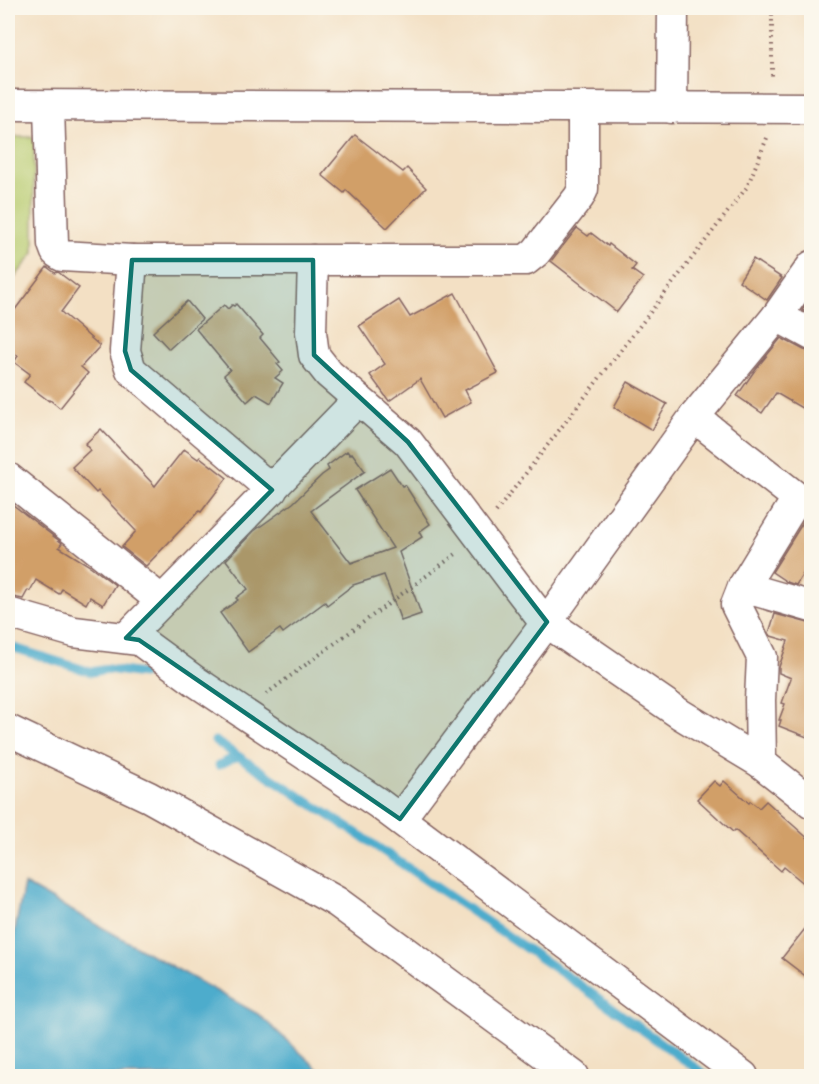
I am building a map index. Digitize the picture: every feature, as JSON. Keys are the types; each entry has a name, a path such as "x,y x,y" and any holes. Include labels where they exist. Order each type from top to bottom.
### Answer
{"street":[{"path":"672,108 673,8"},
{"path":"8,105 812,108"},
{"path":"49,106 53,244 56,252 62,256 132,260 526,260 536,252 582,189 583,108"},
{"path":"132,260 125,351 131,370 272,490"},
{"path":"313,260 311,332 314,355 329,374 408,442 542,619 680,714 761,763 812,803"},
{"path":"400,819 547,622 694,417 777,316 812,266"},
{"path":"777,316 812,335"},
{"path":"126,639 358,399"},
{"path":"694,417 806,500 790,510 743,587 736,605 762,657 761,763"},
{"path":"8,478 162,602"},
{"path":"743,587 812,607"},
{"path":"8,614 74,632 139,640 195,681 400,819 743,1077"},
{"path":"8,730 149,797 337,902 574,1077"}],"path":[{"path":"242,712 463,548 477,535 747,187 770,133 772,8"}],"highlighted area":[{"path":"132,260 313,260 314,355 408,442 547,622 400,819 139,640 126,638 272,490 131,370 125,351"}],"green space":[{"path":"8,137 34,137 34,253 8,286"}],"water":[{"path":"24,884 258,1014 326,1076 8,1076 8,965"}],"building":[{"path":"355,135 403,172 407,168 426,188 387,228 346,190 344,193 322,175"},
{"path":"577,228 588,236 591,233 608,246 609,244 636,265 632,270 643,278 617,312 551,261"},
{"path":"753,259 782,278 767,300 739,281"},
{"path":"47,267 55,273 58,272 79,288 61,312 100,346 81,367 88,373 60,408 24,382 30,374 14,362 18,356 8,348 8,319"},
{"path":"455,293 498,373 465,390 471,402 442,418 420,379 389,401 370,375 385,364 359,326 399,300 410,317"},
{"path":"812,297 812,315 802,310"},
{"path":"187,301 202,319 169,349 153,332"},
{"path":"236,304 263,335 260,338 280,362 277,364 283,371 275,378 283,383 271,403 256,394 247,402 224,375 230,370 196,329 224,305 228,309"},
{"path":"781,338 812,352 812,414 776,393 762,413 737,396"},
{"path":"628,382 667,404 652,430 614,407"},
{"path":"101,429 155,486 184,449 198,459 200,457 227,478 201,512 199,511 146,566 122,547 136,531 72,467 90,450 85,444"},
{"path":"347,451 350,455 352,453 365,471 311,511 351,563 393,548 355,490 390,468 402,486 405,485 430,524 419,532 422,537 399,552 421,614 401,621 384,575 353,585 327,605 325,602 283,633 280,629 248,652 220,613 238,600 236,598 248,589 226,560 254,531 293,503 329,470 327,466"},
{"path":"8,501 62,543 59,547 115,585 103,605 90,597 86,604 62,589 59,594 36,580 23,599 8,596"},
{"path":"805,519 812,523 812,560 796,585 772,572"},
{"path":"775,614 812,624 812,739 779,726 785,704 782,703 791,678 779,673 788,641 771,636 769,633"},
{"path":"714,781 720,786 724,781 749,803 750,801 759,808 766,801 812,842 812,890 784,867 781,871 697,799"},
{"path":"812,920 812,981 782,958"}],"waterway":[{"path":"8,646 91,672 108,669 142,674"},
{"path":"215,741 364,838 574,981 707,1076"},
{"path":"219,765 237,756"}]}
